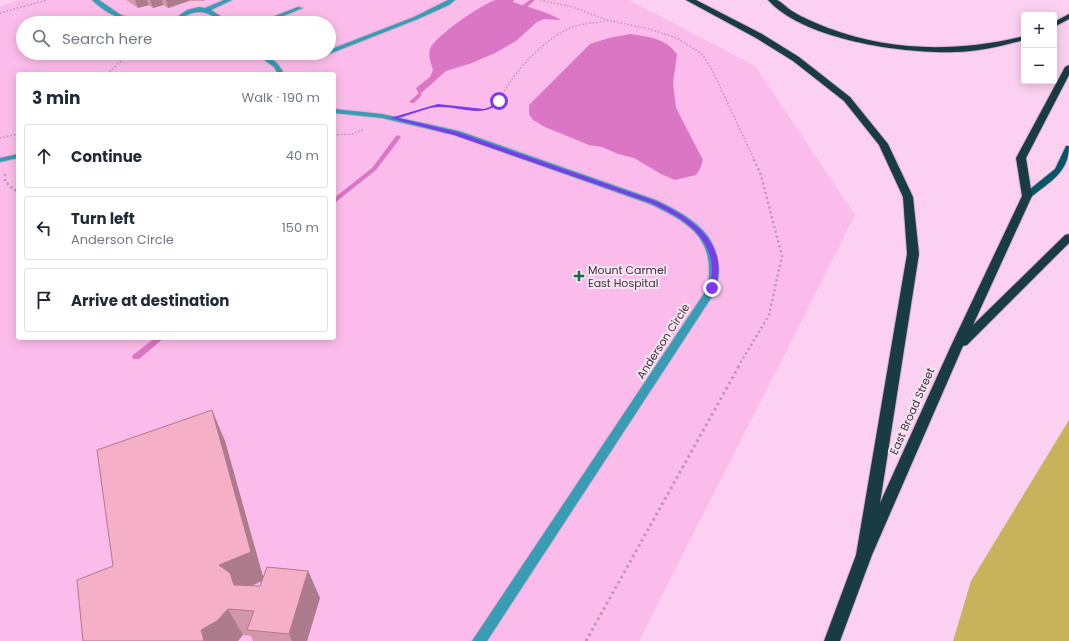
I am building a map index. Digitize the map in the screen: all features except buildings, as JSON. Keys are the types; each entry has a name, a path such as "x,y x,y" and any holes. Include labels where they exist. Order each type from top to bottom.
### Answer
{"highway":[{"path":"690,0 759,36 796,59 847,99 883,144 908,197 913,254 864,555"},
{"path":"772,0 785,11 799,18 830,31 868,42 912,48 955,50 992,46 1021,39"},
{"path":"1057,23 1069,16"},
{"path":"1027,196 1021,158 1069,67"},
{"name":"East Broad Street","path":"832,641 864,555 956,348 1027,196"},
{"path":"956,348 1069,237"}],"main road":[{"name":"East Broad Street","path":"1027,196 1059,170 1069,148"}],"street":[{"path":"95,0 119,16"},
{"path":"208,9 229,0"},
{"path":"336,50 426,13 449,3 452,0"},
{"path":"182,16 202,8 208,9 218,16"},
{"path":"280,16 300,8"},
{"path":"268,60 277,66 280,72"},
{"name":"Anderson Circle","path":"336,112 392,118 456,133 653,202 675,212 695,227 708,244 714,256 715,271 712,288 479,641"},
{"path":"0,160 16,156"}],"path":[{"path":"0,13 47,0"},
{"path":"540,0 573,7 607,20 664,33 677,38 702,54 712,70 760,172 782,256 769,315 735,372 586,641"},
{"path":"336,136 352,134 392,118 438,105 480,110 492,108 499,101 517,73 550,42 568,29 607,20"},
{"path":"108,72 122,60"},
{"path":"0,138 16,134"}],"shaded area":[{"name":"Mount Carmel East Hospital","path":"20,0 629,0 755,66 855,215 639,641 0,641 0,6"},
{"path":"495,0 514,0 513,2 544,12 561,20 544,19 537,22 516,41 495,53 472,63 446,71 419,95 416,88 430,77 433,70 429,55 430,49 434,43 449,29 480,8"},
{"path":"630,34 650,37 662,41 677,54 673,83 676,108 703,160 696,175 675,180 661,174 634,158 618,154 602,147 589,145 545,127 533,120 529,114 529,105 590,44 609,38"},
{"path":"1069,420 1069,641 953,641 971,581"}],"waterway":[{"path":"525,6 533,0"},
{"path":"412,102 419,95"},
{"path":"336,199 374,169 398,137"},
{"path":"136,357 157,340"}],"place":[{"name":"Mount Carmel East Hospital","path":"579,276"}],"route":[{"path":"499,101 492,108 484,110 438,105 392,118 456,133 653,202 675,212 695,227 708,244 714,256 715,271 712,288"}]}
